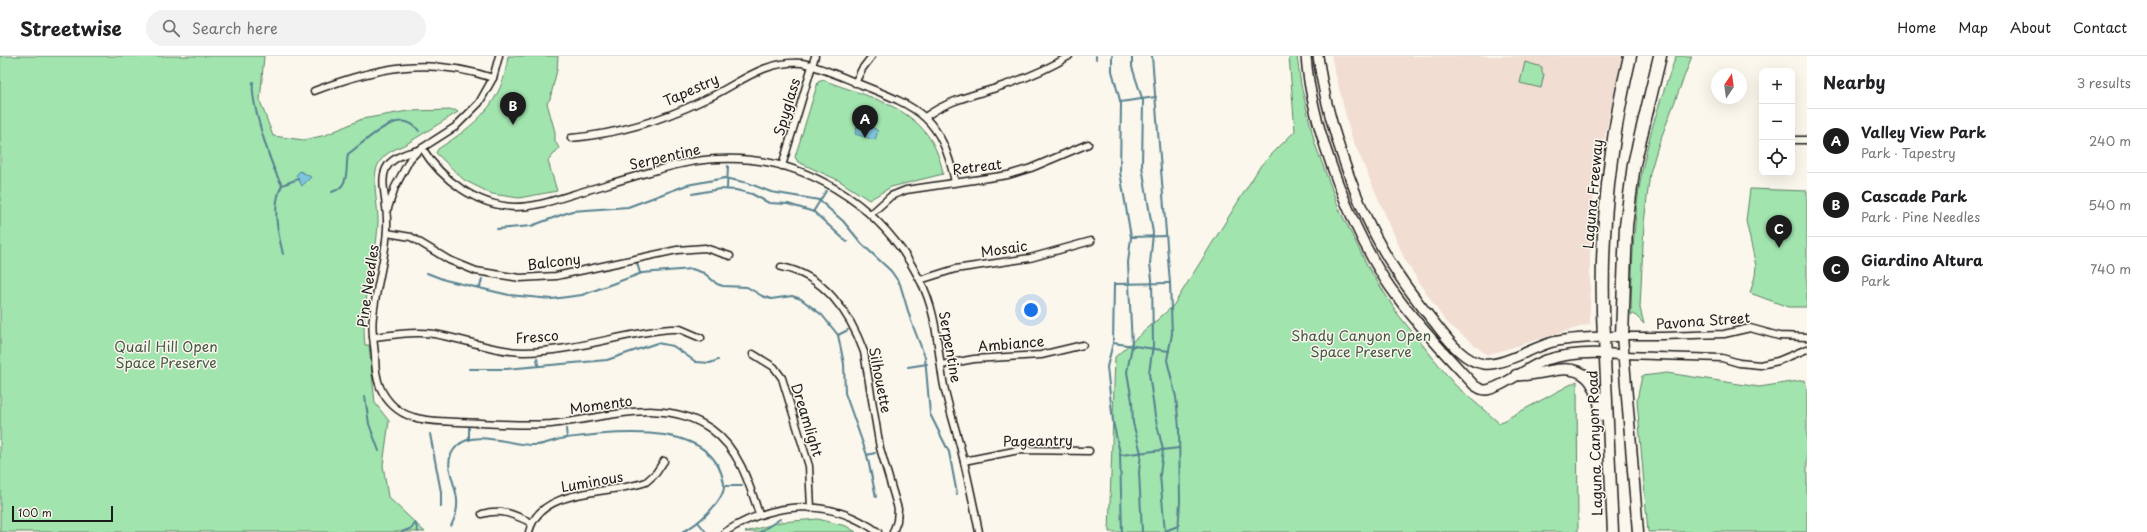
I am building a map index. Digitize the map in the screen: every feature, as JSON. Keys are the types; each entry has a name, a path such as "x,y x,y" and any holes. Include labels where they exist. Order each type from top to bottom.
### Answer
{"highway":[{"name":"Laguna Freeway","path":"1604,337 1603,243 1607,183 1619,106 1630,56"},
{"path":"1622,336 1626,226 1634,164 1660,56"}],"main road":[{"name":"Laguna Canyon Road","path":"1306,56 1315,108 1330,162 1370,253 1397,298 1433,341 1474,385 1480,389 1492,389 1535,365 1560,357 1605,353 1624,355"},
{"path":"1318,56 1327,105 1343,157 1381,247 1408,290 1459,350 1472,360 1488,364 1508,359 1554,342 1574,338 1622,336 1638,532"},
{"name":"Laguna Canyon Road","path":"1604,337 1608,454 1613,532"},
{"path":"1516,375 1533,375 1566,369 1585,374 1592,381 1597,393 1608,454"}],"street":[{"name":"Pine Needles","path":"387,209 397,183 410,159 421,149 455,127 474,109 493,78 499,56"},
{"name":"Spyglass","path":"782,166 815,56"},
{"path":"855,82 862,69 872,56"},
{"path":"925,118 946,104 1029,76 1069,56"},
{"name":"Tapestry","path":"571,138 600,135 675,112 706,99 749,74 766,67 796,63 812,66 904,101 925,118 939,134 946,148 955,182"},
{"path":"314,91 372,72 413,66 449,66 493,78"},
{"path":"1795,140 1807,140"},
{"name":"Retreat","path":"871,214 885,201 899,193 918,187 996,177 1019,172 1088,144"},
{"name":"Pine Needles","path":"395,407 386,398 378,382 373,337 373,315 384,259 387,233 387,209 383,179 386,167 393,159 421,149"},
{"name":"Serpentine","path":"421,149 447,178 469,194 486,202 513,207 540,204 666,167 699,160 738,159 782,166 831,186 871,214 900,247 920,280 936,325 945,388 964,461 979,532"},
{"name":"Balcony","path":"387,233 415,239 449,260 471,269 494,275 520,278 556,276 677,250 705,248 730,256"},
{"name":"Mosaic","path":"920,280 955,269 1030,258 1091,241"},
{"name":"Silhouette","path":"781,268 805,274 828,292 843,310 860,340 864,352 880,448 898,509 897,521 893,532"},
{"name":"Pavona Street","path":"1622,336 1724,334 1750,328 1779,336 1807,337"},
{"name":"Fresco","path":"373,337 422,333 493,349 523,352 557,349 671,329 680,329 702,338"},
{"name":"Ambiance","path":"941,365 974,359 1041,355 1083,345"},
{"path":"1624,355 1716,358 1749,365 1760,365 1778,361 1807,349"},
{"name":"Dreamlight","path":"753,354 774,367 782,378 809,466 811,508"},
{"name":"Momento","path":"395,407 408,416 422,420 508,424 553,424 626,412 654,411 682,416 699,422 711,429 731,449 740,461 760,514"},
{"name":"Pageantry","path":"964,461 1019,450 1089,451"},
{"name":"Luminous","path":"529,532 532,523 543,508 556,501 646,482 656,473 664,461"},
{"path":"725,532 760,514 783,509 811,508 833,511 847,515 878,532"},
{"path":"482,514 494,511 504,511 532,523"}],"shaded area":[{"path":"1331,56 1622,56 1594,187 1590,257 1590,324 1487,355 1445,321 1406,262 1351,136"}],"green space":[{"name":"Quail Hill Open Space Preserve","path":"0,56 264,56 260,101 273,136 304,140 326,135 362,119 408,111 455,110 458,112 408,143 388,153 379,163 375,176 378,224 377,239 366,299 364,330 365,345 369,345 375,403 389,421 383,465 388,497 425,532 0,532"},
{"path":"508,56 558,56 557,70 550,99 547,103 555,132 555,141 559,148 548,161 557,191 519,198 492,194 464,180 436,153 438,149 464,131 485,112 500,87 505,73"},
{"name":"Shady Canyon Open Space Preserve","path":"1289,56 1297,56 1301,85 1315,144 1340,211 1367,265 1397,313 1454,384 1499,423 1577,381 1578,532 1109,532 1115,357 1173,306 1261,165 1295,131"},
{"path":"1676,56 1692,56 1658,146 1650,173 1644,223 1640,308 1644,324 1634,314 1631,315 1633,249 1637,205 1649,140 1658,108"},
{"path":"1525,62 1542,67 1542,73 1544,74 1541,88 1520,83"},
{"path":"823,80 888,104 903,112 916,122 927,135 936,150 943,174 891,187 869,200 838,180 798,162 795,157 818,82"},
{"path":"1750,189 1807,191 1807,307 1788,307 1750,293 1756,266 1746,221"},
{"path":"1667,373 1759,387 1805,380 1807,391 1807,532 1648,532 1637,400 1642,376"},
{"path":"818,519 846,526 856,532 745,532 781,522"}],"water":[{"path":"858,123 867,123 878,131 875,140 855,134"},
{"path":"300,171 311,177 302,186 296,175"}],"waterway":[{"path":"1112,56 1112,71 1121,104 1120,172 1131,237 1128,263 1132,346 1127,372 1132,401 1133,423 1141,453 1139,472 1142,532"},
{"path":"1132,56 1132,67 1143,101 1142,166 1153,233 1150,264 1152,279 1153,345 1149,373 1155,416 1163,450 1160,475 1165,532"},
{"path":"1152,56 1170,283 1172,334 1167,360 1176,397 1179,428 1180,502 1178,532"},
{"path":"253,82 255,104 262,134 272,164 282,185"},
{"path":"1120,102 1156,97"},
{"path":"332,192 342,186 345,181 348,154 373,134 392,123 402,122 411,124 419,131"},
{"path":"727,188 728,166"},
{"path":"497,229 531,226 572,211 628,207 687,185 725,178 748,183 771,192 819,200 843,221 862,244 891,271 900,284 911,321 925,357 930,414 949,452 957,494"},
{"path":"283,254 276,220 277,202 282,185 298,179"},
{"path":"692,194 720,189 736,190 752,194 769,203 788,204 814,212 847,242"},
{"path":"813,212 826,191"},
{"path":"1131,237 1166,236"},
{"path":"637,263 640,273"},
{"path":"427,273 445,280 509,295 552,299 582,295 642,273 692,269 704,273 717,284 723,286 747,287 762,296 771,299 792,296 801,299 822,315 838,335 844,364 845,393 867,455 876,497"},
{"path":"480,287 482,279"},
{"path":"1122,532 1120,453 1113,422 1107,367 1113,343 1114,284 1170,283"},
{"path":"838,335 848,330"},
{"path":"469,369 506,369 607,360 657,343 673,346 696,362 710,363 718,360"},
{"path":"1113,343 1169,351"},
{"path":"537,358 538,365"},
{"path":"908,367 927,364"},
{"path":"365,396 369,424 379,451"},
{"path":"469,428 469,440"},
{"path":"566,429 567,438"},
{"path":"451,526 456,513 457,503 449,466 450,459 452,452 457,446 465,441 484,438 537,445 566,438 634,433 659,434 682,439 702,448 716,463 724,484 720,497 709,512 695,524 682,532"},
{"path":"430,434 441,492 441,507"},
{"path":"1121,455 1179,448"},
{"path":"867,455 875,453"},
{"path":"724,486 742,486"},
{"path":"760,532 780,519"},
{"path":"402,532 412,528 415,522 418,532"},
{"path":"698,522 706,532"},
{"path":"1165,531 1178,526"}],"place":[{"name":"Cascade Park","path":"513,125"},
{"name":"Valley View Park","path":"865,138"},
{"name":"Giardino Altura","path":"1779,248"}]}
